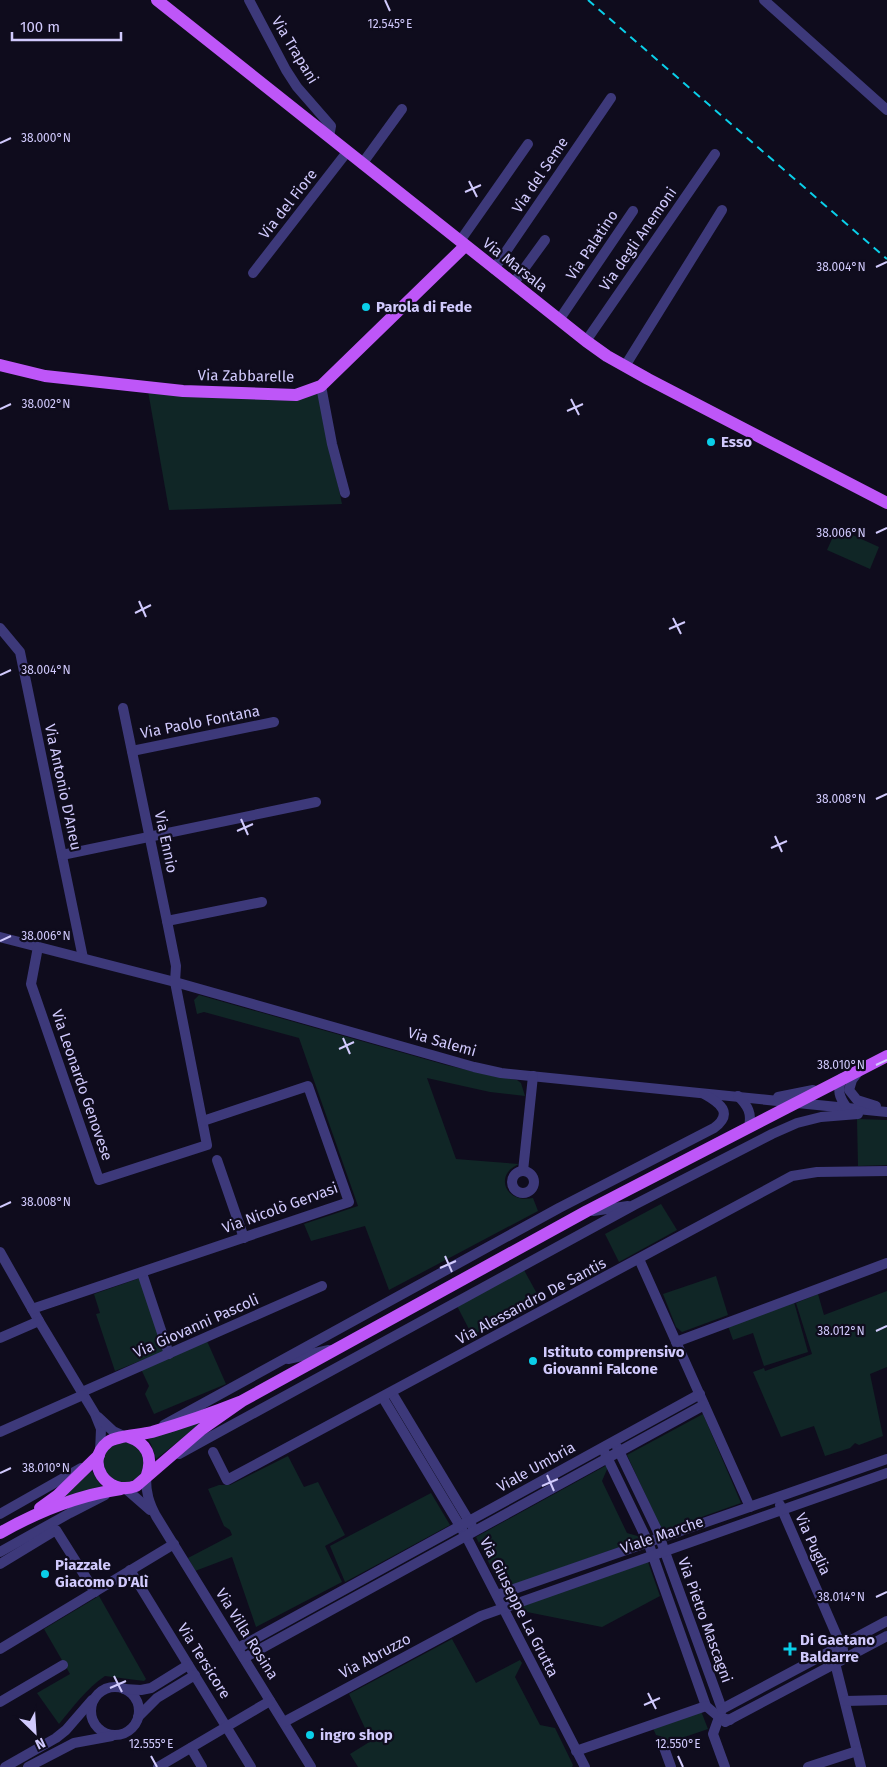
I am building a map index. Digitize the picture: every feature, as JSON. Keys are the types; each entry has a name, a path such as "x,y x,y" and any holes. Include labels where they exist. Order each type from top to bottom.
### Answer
{"main road":[{"name":"Via Marsala","path":"157,0 586,341 625,366 887,503"},
{"name":"Via Zabbarelle","path":"0,365 45,376 193,392 296,395 321,386 462,244"},
{"path":"0,1532 19,1522 73,1500 136,1486 202,1429 242,1401 587,1211 887,1056"},
{"path":"19,1522 58,1495 97,1456 108,1442 120,1437 151,1432 203,1417 242,1401"},
{"path":"127,1437 143,1445 148,1452 150,1468 146,1477"},
{"path":"97,1456 98,1467 103,1478 112,1486 122,1489"}],"street":[{"name":"Via Trapani","path":"249,0 297,87 331,126 328,137"},
{"path":"764,0 887,110"},
{"name":"Via del Seme","path":"494,269 612,98"},
{"path":"362,164 402,109"},
{"path":"462,244 528,144"},
{"name":"Via del Fiore","path":"253,274 347,152"},
{"name":"Via degli Anemoni","path":"586,341 716,154"},
{"path":"625,366 722,210"},
{"name":"Via Palatino","path":"559,320 633,211"},
{"path":"513,284 545,240"},
{"path":"321,386 332,444 345,493"},
{"name":"Via Antonio D'Aneu","path":"0,628 20,652 83,958"},
{"name":"Via Ennio","path":"123,708 176,966 175,982 207,1145"},
{"name":"Via Paolo Fontana","path":"132,751 274,722"},
{"path":"62,855 316,802"},
{"path":"167,921 262,902"},
{"name":"Via Salemi","path":"0,937 175,982 501,1073 885,1111"},
{"name":"Via Leonardo Genovese","path":"38,947 31,984 98,1180 207,1145"},
{"path":"860,1070 850,1084 849,1090 852,1096 885,1111"},
{"path":"523,1171 533,1076"},
{"path":"759,1098 792,1095 838,1081 840,1096 847,1108"},
{"name":"Via Nicolò Gervasi","path":"32,1309 349,1202 308,1086 203,1121"},
{"path":"151,1432 275,1362 559,1208 714,1128 721,1122 724,1116 722,1108 718,1102 701,1092"},
{"path":"738,1096 750,1112 750,1127"},
{"path":"158,1466 634,1205 772,1134 797,1123 821,1117 885,1111"},
{"path":"217,1160 244,1238"},
{"name":"Via Alessandro De Santis","path":"213,1452 227,1480 792,1176 817,1172 887,1171"},
{"path":"587,1211 634,1205"},
{"path":"0,1252 95,1414 101,1429 97,1456 0,1514"},
{"path":"639,1259 750,1506"},
{"path":"676,1342 887,1263"},
{"path":"142,1273 169,1354"},
{"name":"Via Giovanni Pascoli","path":"0,1432 82,1393 322,1286"},
{"path":"0,1338 39,1320"},
{"path":"275,1362 338,1348"},
{"name":"Viale Umbria","path":"238,1648 700,1394"},
{"name":"Via Giuseppe La Grutta","path":"387,1395 471,1533 500,1601 579,1761"},
{"name":"Viale Umbria","path":"244,1658 704,1405"},
{"path":"95,1414 113,1431 127,1437"},
{"name":"Via Pietro Mascagni","path":"615,1441 659,1538 720,1713"},
{"name":"Via Pietro Mascagni","path":"603,1448 648,1542 706,1706"},
{"name":"Viale Marche","path":"500,1601 515,1588 887,1459"},
{"name":"Viale Marche","path":"500,1601 652,1555 887,1473"},
{"path":"838,1476 843,1488"},
{"name":"Via Villa Rosina","path":"146,1477 145,1490 156,1516 311,1767"},
{"path":"828,1479 832,1492"},
{"path":"0,1552 70,1513 122,1489"},
{"name":"Via Villa Rosina","path":"122,1489 156,1516"},
{"name":"Via Puglia","path":"777,1497 836,1648"},
{"path":"0,1564 56,1530 95,1592"},
{"path":"0,1649 174,1544"},
{"path":"386,1566 392,1576"},
{"name":"Via Tersicore","path":"130,1570 251,1767"},
{"name":"Via Abruzzo","path":"284,1722 481,1616 500,1601"},
{"path":"320,1603 326,1613"},
{"path":"725,1767 713,1734 720,1713 887,1621"},
{"path":"261,1635 267,1646"},
{"path":"715,1728 887,1636"},
{"path":"836,1648 846,1658"},
{"path":"836,1648 835,1663 861,1767"},
{"path":"0,1702 63,1665"},
{"path":"5,1767 56,1738 96,1696 109,1687 141,1690 151,1688 188,1665"},
{"path":"28,1767 74,1744 129,1730 157,1698 195,1675"},
{"path":"124,1688 132,1693 137,1700 138,1718"},
{"path":"96,1696 90,1710 94,1725 107,1734 115,1735"},
{"path":"158,1767 270,1700"},
{"path":"845,1701 887,1700"},
{"path":"579,1761 706,1706 710,1711 720,1713 730,1720"},
{"path":"662,1742 671,1767"},
{"path":"191,1748 202,1767"},
{"path":"808,1767 857,1750"}],"green space":[{"path":"148,391 319,393 342,504 169,510"},
{"path":"837,528 879,547 870,569 827,550"},
{"path":"199,995 446,1065 517,1080 521,1083 525,1096 490,1092 427,1078 456,1159 519,1164 506,1175 506,1187 516,1197 524,1199 533,1198 538,1211 389,1290 365,1226 311,1241 304,1224 358,1206 299,1038 204,1012 197,1014 194,1000"},
{"path":"857,1119 887,1120 887,1165 858,1166"},
{"path":"661,1204 677,1230 619,1262 605,1234"},
{"path":"524,1270 541,1301 472,1335 457,1306"},
{"path":"716,1276 728,1315 682,1332 676,1327 663,1294"},
{"path":"140,1278 165,1351 115,1371 96,1314 100,1313 94,1294"},
{"path":"887,1291 887,1367 870,1374 883,1436 859,1445 855,1443 850,1448 825,1456 814,1426 781,1437 753,1372 764,1368 765,1371 812,1354 796,1303 818,1294 824,1315"},
{"path":"794,1302 808,1352 764,1366 753,1333 733,1340 728,1326"},
{"path":"207,1341 226,1384 154,1414 145,1394 149,1386 141,1369"},
{"path":"703,1414 741,1503 662,1531 627,1455"},
{"path":"207,1419 156,1459 148,1439"},
{"path":"130,1441 143,1451 146,1467 137,1481 121,1485 102,1471 103,1454 107,1447"},
{"path":"288,1456 304,1487 318,1482 345,1535 325,1546 342,1582 256,1627 232,1557 195,1571 188,1558 232,1535 230,1530 224,1526 208,1489 219,1485 230,1485"},
{"path":"607,1465 608,1467 602,1481 627,1533 642,1539 502,1589 476,1537"},
{"path":"92,1471 100,1484 105,1488 58,1502 86,1473"},
{"path":"431,1493 450,1525 345,1582 330,1546"},
{"path":"648,1562 660,1596 602,1627 512,1609"},
{"path":"99,1596 146,1679 144,1681 105,1676 86,1692 59,1724 37,1693 70,1674 44,1629"},
{"path":"452,1639 476,1683 520,1660 522,1663 515,1677 540,1725 555,1728 573,1765 572,1767 358,1767 350,1754 371,1741 349,1694"},
{"path":"701,1711 708,1729 667,1743 663,1737 656,1735 653,1728"}],"railway":[{"path":"588,0 887,259"}],"place":[{"name":"Parola di Fede","path":"366,307"},
{"name":"Esso","path":"711,442"},
{"name":"Istituto comprensivo Giovanni Falcone","path":"533,1361"},
{"name":"Piazzale Giacomo D'Alì","path":"45,1574"},
{"name":"Di Gaetano Baldarre","path":"790,1649"},
{"name":"ingro shop","path":"310,1735"}]}
